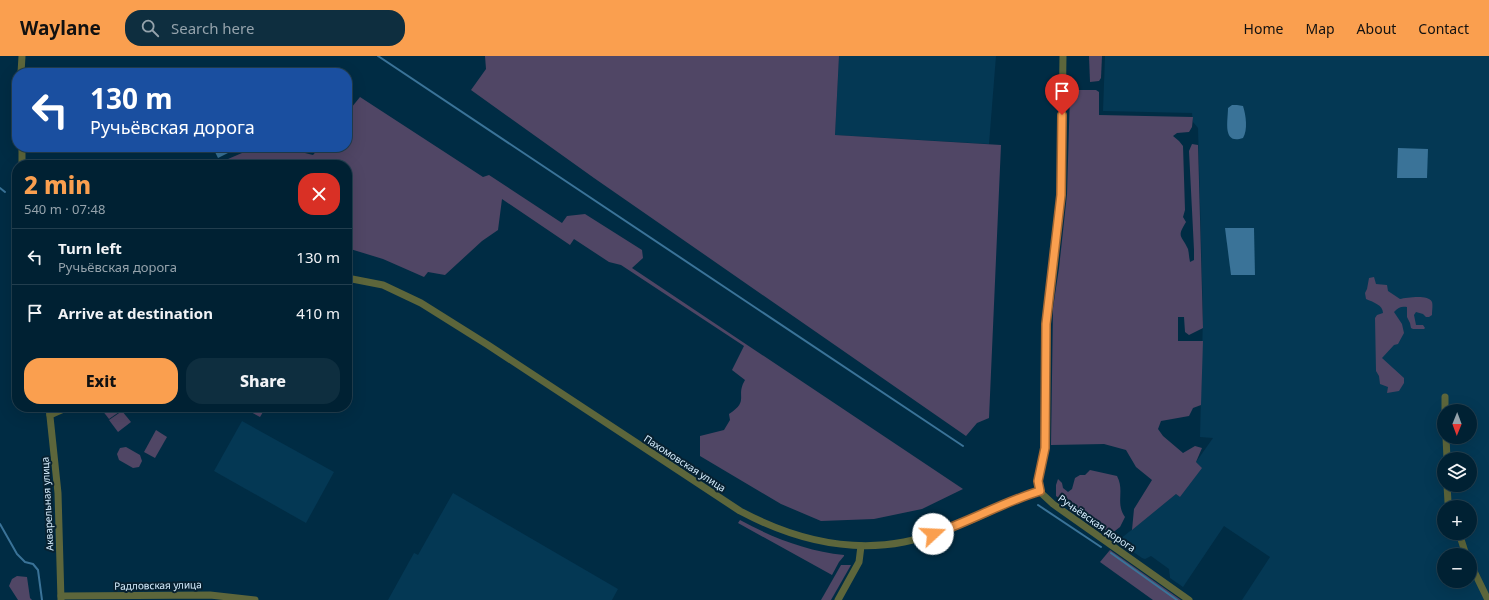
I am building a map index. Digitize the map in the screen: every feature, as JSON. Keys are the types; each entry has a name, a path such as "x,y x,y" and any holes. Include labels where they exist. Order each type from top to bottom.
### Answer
{"street":[{"path":"21,68 22,56"},
{"path":"1040,491 1038,481 1045,448 1046,324 1061,195 1063,56"},
{"name":"Пахомовская улица","path":"352,279 383,285 421,303 488,345 740,512 804,538 861,546 892,544 924,537 967,521 1026,495 1040,491"},
{"path":"1445,397 1445,404"},
{"name":"Акварельная улица","path":"50,412 58,493 61,598"},
{"path":"50,415 57,412"},
{"name":"Ручьёвская дорога","path":"1040,491 1053,504 1189,600"},
{"path":"838,600 859,562 861,546"},
{"path":"1477,577 1488,600"},
{"name":"Радловская улица","path":"61,598 210,594 255,600"}],"shaded area":[{"path":"485,56 839,56 835,135 1001,145 989,418 977,423 966,436 594,178 471,90 486,69"},
{"path":"839,56 996,56 989,144 835,135"},
{"path":"1089,56 1102,56 1101,78 1099,81 1090,82"},
{"path":"1105,56 1489,56 1489,600 1242,600 1270,557 1224,526 1183,587 1170,578 1169,569 1151,556 1145,559 1142,558 1119,542 1119,540 1176,494 1180,497 1201,468 1196,462 1213,438 1200,437 1203,315 1198,128 1193,122 1192,113 1103,111"},
{"path":"1072,90 1096,90 1099,92 1099,115 1193,117 1192,127 1189,132 1177,133 1173,136 1183,146 1185,210 1183,217 1186,222 1181,231 1181,236 1188,249 1190,262 1194,260 1194,250 1189,151 1192,144 1198,145 1203,328 1189,335 1185,332 1184,317 1178,317 1178,341 1203,341 1201,405 1193,408 1189,416 1161,421 1158,429 1163,436 1183,453 1195,446 1202,448 1196,462 1202,468 1180,497 1176,494 1132,530 1134,509 1152,480 1136,467 1126,450 1104,444 1051,445 1053,308 1067,194 1070,93"},
{"path":"360,97 483,177 489,175 562,223 567,216 585,214 642,250 643,258 632,268 963,489 922,509 874,519 821,521 781,504 700,456 700,436 724,430 730,420 729,414 741,402 741,391 745,380 732,370 744,346 621,265 609,262 574,239 570,245 502,199 498,230 482,241 445,275 428,272 424,277 383,259 352,250 352,160 226,160 244,152 301,152 313,155 316,152 352,152 352,107"},
{"path":"1232,105 1243,106 1246,131 1243,138 1236,139 1229,135 1227,125 1228,108"},
{"path":"1398,148 1428,149 1427,178 1397,178"},
{"path":"215,152 230,152 218,158"},
{"path":"1225,228 1254,228 1255,275 1231,275"},
{"path":"1374,277 1376,284 1387,285 1388,291 1400,299 1422,297 1432,302 1432,315 1426,317 1423,314 1416,312 1414,315 1416,325 1423,325 1425,328 1424,329 1411,328 1407,317 1407,307 1400,307 1394,312 1402,324 1404,333 1398,344 1394,345 1382,358 1404,378 1404,383 1399,391 1387,393 1388,387 1380,384 1379,376 1376,371 1375,318 1377,315 1383,313 1383,310 1377,304 1366,299 1365,293 1369,278"},
{"path":"104,412 119,412 109,419"},
{"path":"123,412 131,422 118,432 109,420"},
{"path":"251,412 263,412 260,417"},
{"path":"242,421 334,472 306,523 214,471"},
{"path":"156,430 167,437 155,458 144,452"},
{"path":"126,447 140,455 142,461 139,467 133,468 119,460 117,454 120,448"},
{"path":"1090,470 1117,476 1119,481 1120,502 1122,512 1125,517 1120,527 1111,534 1056,496 1056,485 1058,479 1062,483 1063,488 1068,492 1072,489 1075,478 1080,475 1085,475"},
{"path":"453,493 618,589 612,600 388,600 414,553 418,555"},
{"path":"740,520 790,543 844,556 832,575 738,523"},
{"path":"1110,550 1181,600 1153,600 1100,562"},
{"path":"841,565 851,565 831,600 821,600"},
{"path":"17,576 27,577 30,598 32,600 18,600 9,586 12,579"}],"waterway":[{"path":"378,56 963,446"},
{"path":"0,188 5,192"},
{"path":"1038,505 1101,547"},
{"path":"0,524 17,554 25,562 33,564 38,570 42,600"},
{"path":"1111,553 1177,600"}],"route":[{"path":"933,534 1026,495 1040,491 1038,481 1045,448 1046,324 1061,195 1062,115"}]}
